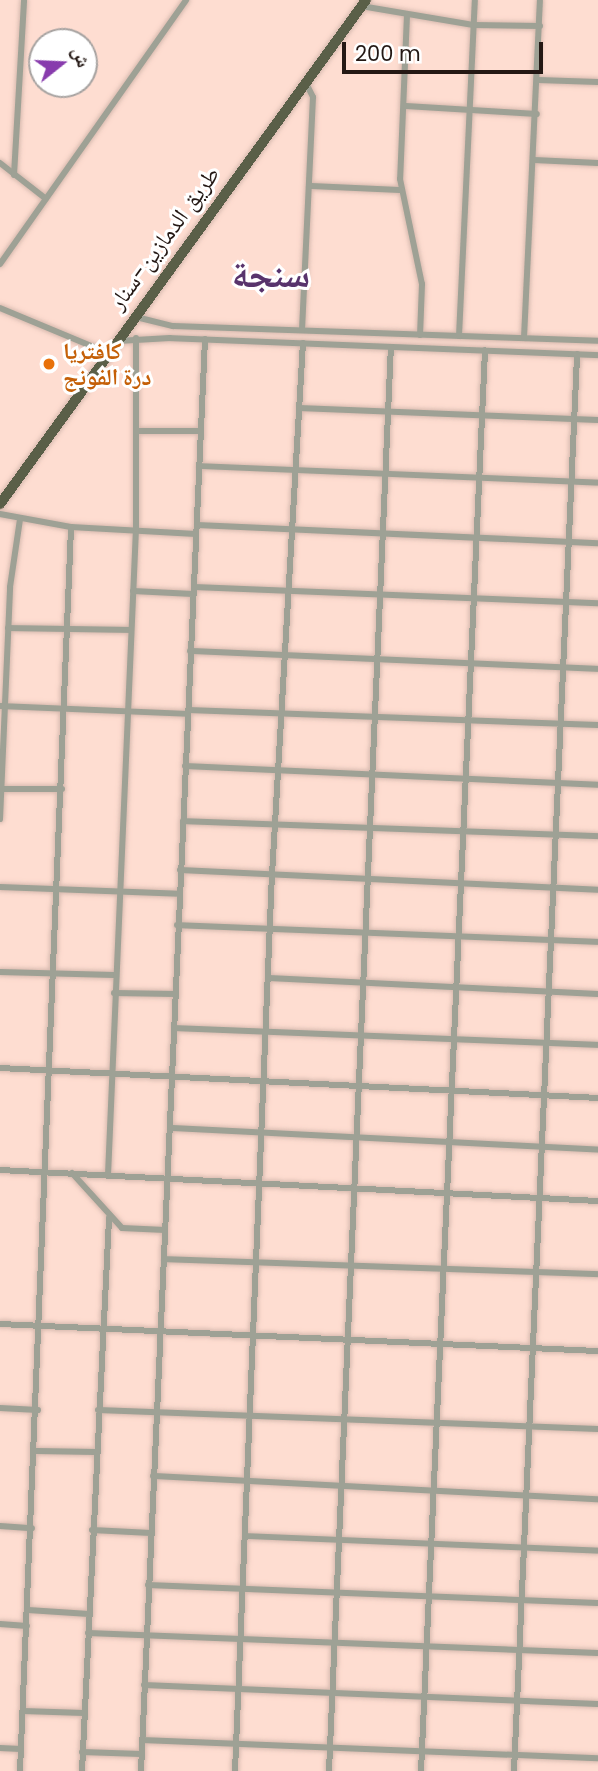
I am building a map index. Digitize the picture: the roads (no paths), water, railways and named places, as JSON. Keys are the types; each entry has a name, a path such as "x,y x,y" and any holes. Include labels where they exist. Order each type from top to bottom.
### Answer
{"highway":[{"name":"طريق الدمازين-سنار","path":"0,504 304,79 364,3"}],"street":[{"path":"14,175 24,0"},
{"path":"0,264 187,0"},
{"path":"459,336 475,0"},
{"path":"524,338 537,114 540,0"},
{"path":"364,3 407,15 473,25 540,26"},
{"path":"407,15 402,190 422,284 420,335"},
{"path":"302,330 313,97 304,79"},
{"path":"538,80 598,82"},
{"path":"406,106 537,114"},
{"path":"534,160 598,163"},
{"path":"0,163 46,199"},
{"path":"309,186 402,190"},
{"path":"0,308 108,353"},
{"path":"134,317 173,326 598,341"},
{"path":"116,342 136,338 205,339 598,355"},
{"path":"108,1175 114,975 136,529 139,431 136,338"},
{"path":"141,1771 205,339"},
{"path":"235,1771 259,1263 272,874 303,343"},
{"path":"329,1771 334,1592 341,1486 391,346"},
{"path":"421,1771 428,1647 425,1595 433,1543 485,350"},
{"path":"514,1771 527,1496 527,1426 544,1097 544,992 577,354"},
{"path":"299,408 598,420"},
{"path":"139,431 201,431"},
{"path":"199,466 598,483"},
{"path":"0,514 71,527 196,534"},
{"path":"0,819 2,706 20,519"},
{"path":"197,525 294,527 383,535 477,535 598,543"},
{"path":"20,1771 53,1072 71,527"},
{"path":"133,592 380,593 598,603"},
{"path":"8,628 131,630"},
{"path":"190,652 377,655 598,669"},
{"path":"2,706 127,711 282,712 598,725"},
{"path":"185,765 598,785"},
{"path":"1,789 62,789"},
{"path":"183,821 598,836"},
{"path":"180,870 598,890"},
{"path":"0,887 179,894"},
{"path":"177,925 598,942"},
{"path":"0,972 114,975"},
{"path":"269,978 598,994"},
{"path":"114,993 176,994"},
{"path":"176,1028 598,1045"},
{"path":"0,1068 263,1085 598,1098"},
{"path":"171,1128 598,1150"},
{"path":"0,1170 168,1179 262,1188 598,1201"},
{"path":"72,1173 109,1218 122,1228 165,1230"},
{"path":"82,1771 100,1329 109,1218"},
{"path":"163,1259 598,1274"},
{"path":"0,1324 598,1351"},
{"path":"0,1408 38,1410"},
{"path":"97,1410 598,1429"},
{"path":"36,1451 96,1452"},
{"path":"153,1476 598,1499"},
{"path":"0,1526 32,1528"},
{"path":"92,1530 151,1533"},
{"path":"246,1536 598,1551"},
{"path":"148,1585 598,1603"},
{"path":"28,1610 89,1614"},
{"path":"0,1625 27,1626"},
{"path":"88,1633 598,1653"},
{"path":"144,1685 425,1699 598,1704"},
{"path":"23,1711 84,1713"},
{"path":"142,1740 598,1758"},
{"path":"0,1748 21,1749"},
{"path":"82,1752 141,1754"}],"place":[{"name":"كافتريا درة الفونج","path":"49,364"}],"district":[{"name":"سنجة","path":"271,274"}]}
